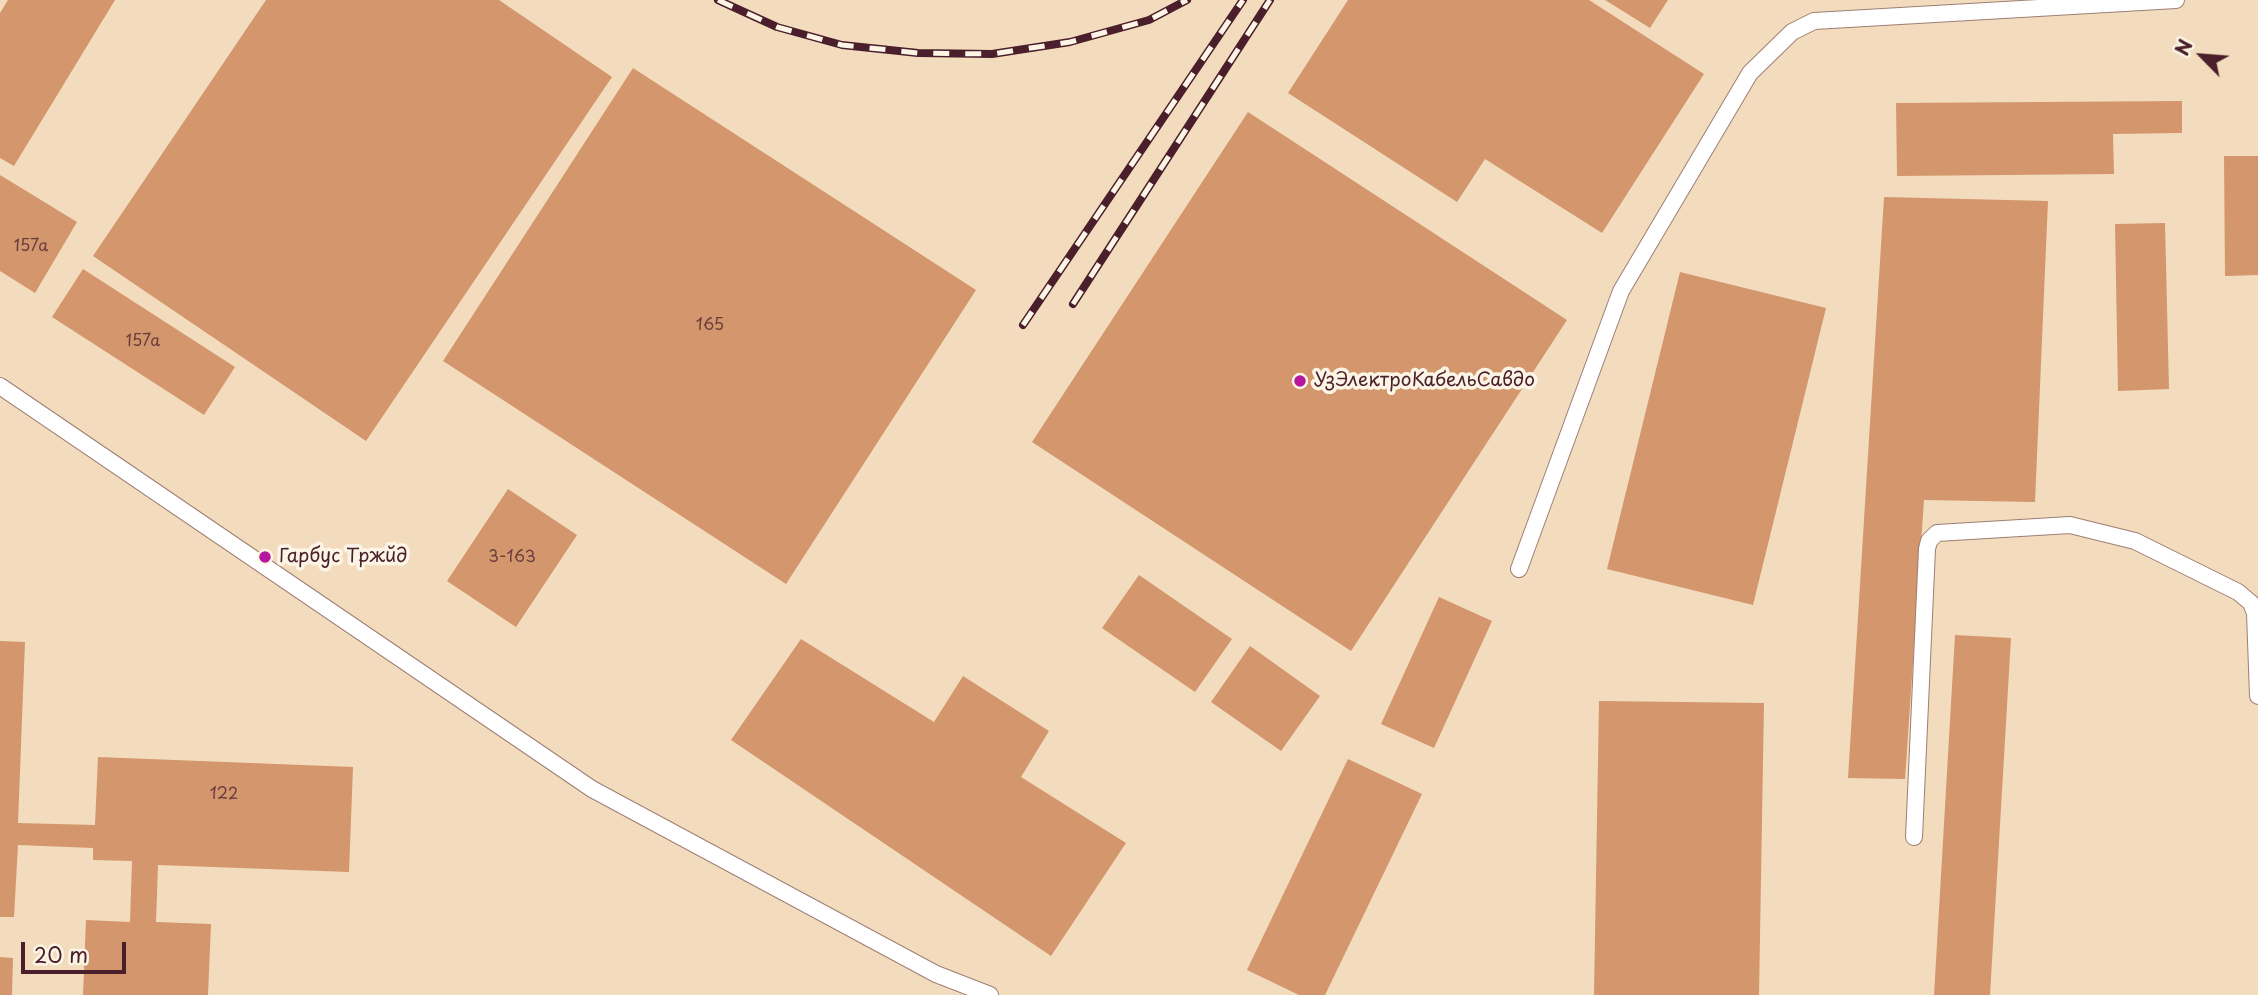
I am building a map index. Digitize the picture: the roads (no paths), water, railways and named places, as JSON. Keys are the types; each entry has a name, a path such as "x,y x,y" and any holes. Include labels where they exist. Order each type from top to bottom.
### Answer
{"lane":[{"path":"1519,569 1621,291 1751,73 1792,32 1814,21 2176,0"},
{"path":"0,386 592,789 936,974 990,995"},
{"path":"1914,838 1927,549 1929,541 1937,534 2070,525 2135,541 2238,593 2250,603 2255,613 2258,696"}],"railway":[{"path":"718,0 777,27 842,45 918,53 992,54 1070,42 1149,20 1187,0"},
{"path":"1023,325 1243,0"},
{"path":"1073,304 1270,0"}],"place":[{"name":"УзЭлектроКабельСавдо","path":"1300,381"},
{"name":"Гарбус Тржйд","path":"265,557"}]}
